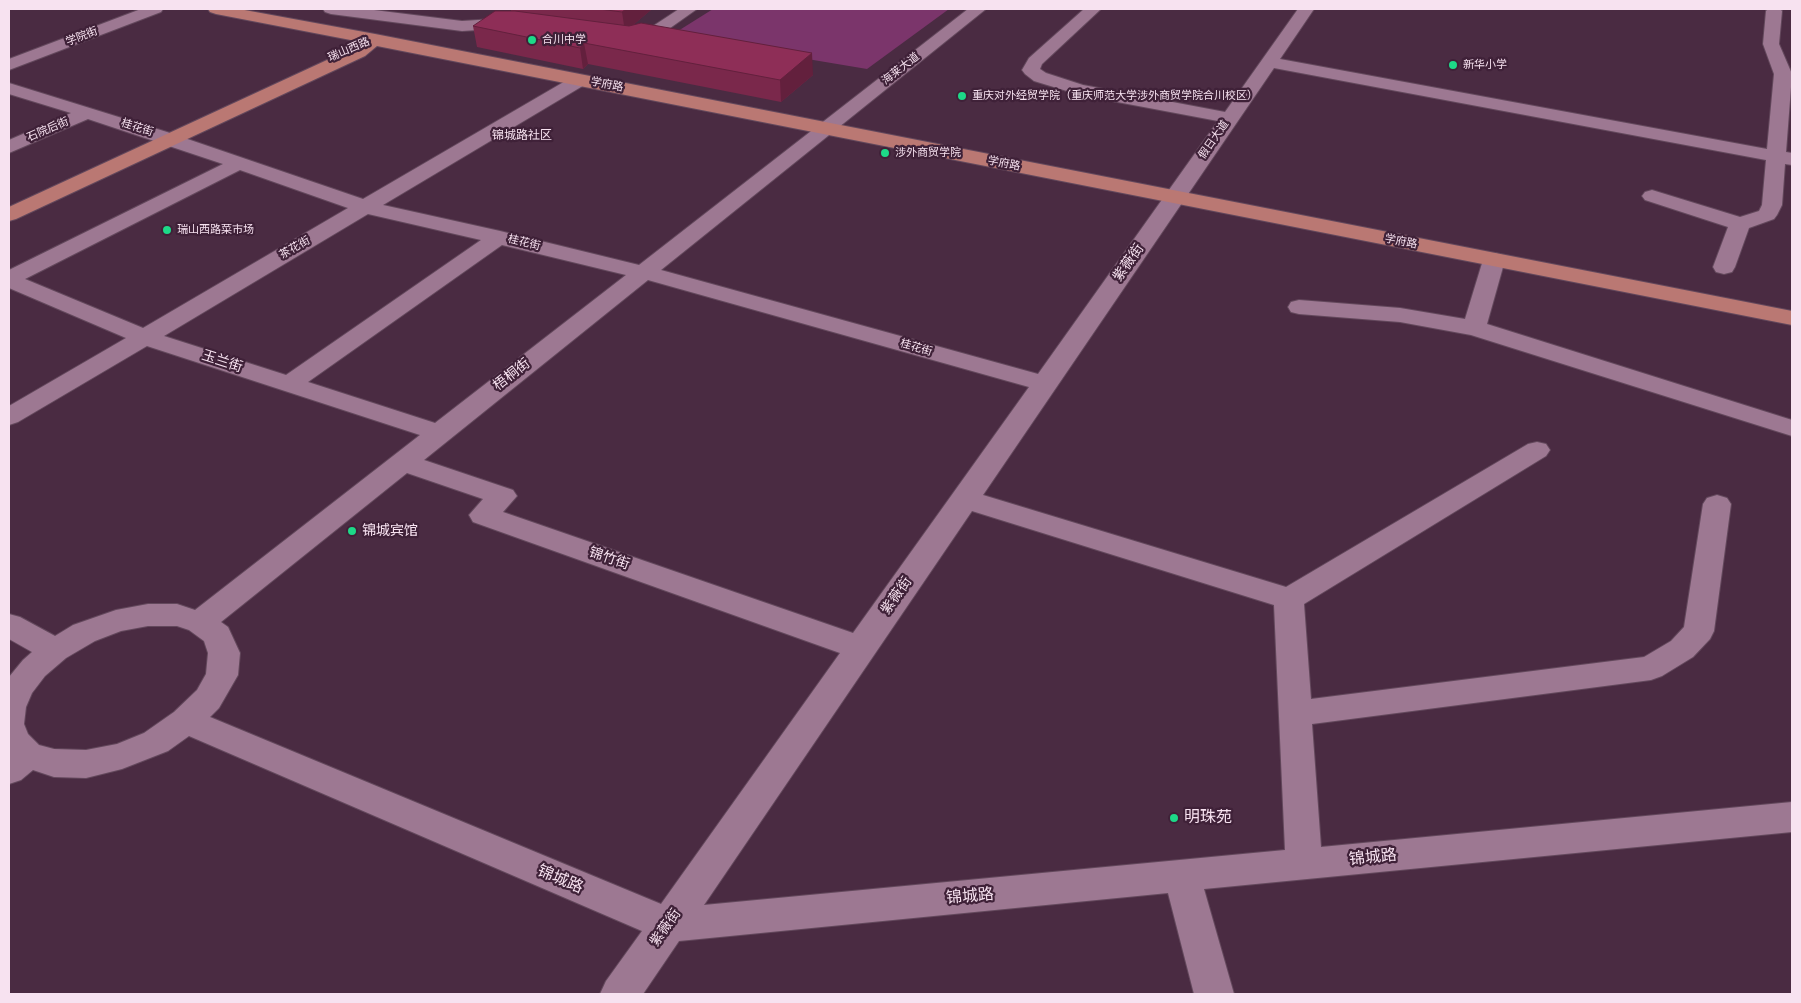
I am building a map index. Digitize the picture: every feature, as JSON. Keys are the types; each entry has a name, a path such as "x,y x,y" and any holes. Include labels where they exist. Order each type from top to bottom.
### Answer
{"main road":[{"name":"学府路","path":"216,9 1792,318"},
{"name":"瑞山西路","path":"9,205 359,52 375,39"},
{"name":"瑞山西路","path":"9,215 165,138"}],"street":[{"name":"学院街","path":"9,65 154,9"},
{"path":"331,9 462,26 510,23 528,26"},
{"path":"612,38 641,38 689,9"},
{"name":"海莱大道","path":"824,129 978,9"},
{"path":"1093,9 1035,62 1032,70 1040,77 1080,90 1230,118"},
{"name":"假日大道","path":"1174,197 1306,9"},
{"path":"1652,196 1740,224 1767,214 1772,205 1784,157 1783,74 1771,44 1774,11"},
{"path":"375,39 409,19"},
{"path":"1269,62 1784,157"},
{"name":"茶花街","path":"9,417 580,80"},
{"path":"9,103 19,91"},
{"name":"桂花街","path":"19,91 165,138 365,207 500,237 643,272 1045,384"},
{"name":"石院后街","path":"9,147 87,113"},
{"name":"梧桐街","path":"200,622 824,129"},
{"path":"9,279 238,164"},
{"name":"紫薇街","path":"620,994 1174,197"},
{"path":"1724,267 1740,224"},
{"path":"290,384 500,237"},
{"path":"1474,328 1494,260"},
{"name":"玉兰街","path":"9,279 144,337 439,433"},
{"path":"1299,307 1400,315 1474,328 1792,428"},
{"path":"964,499 1289,599 1537,450"},
{"name":"锦竹街","path":"403,462 503,496 483,515 861,648"},
{"path":"1296,714 1651,668 1682,649 1699,632 1717,504"},
{"path":"1289,599 1304,865"},
{"path":"148,615 177,615 200,622 217,635 224,653 222,675 208,699 186,722 156,742 122,756 86,764 19,762 9,716 19,687 34,668 55,650 84,633 116,621 148,615"},
{"path":"9,625 55,650"},
{"name":"锦城路","path":"186,722 668,925 1792,817"},
{"path":"1182,877 1214,994"}],"shaded area":[{"path":"713,9 949,9 867,69 670,36"}],"building":[{"path":"599,9 626,9 622,12"},
{"path":"495,11 515,11 629,26 641,23 812,53 780,80 584,43 580,48 473,26"}],"place":[{"name":"合川中学","path":"532,40"},
{"name":"新华小学","path":"1453,65"},
{"name":"重庆对外经贸学院（重庆师范大学涉外商贸学院合川校区）","path":"962,96"},
{"name":"涉外商贸学院","path":"885,153"},
{"name":"瑞山西路菜市场","path":"167,230"},
{"name":"锦城宾馆","path":"352,531"},
{"name":"明珠苑","path":"1174,818"}],"district":[{"name":"锦城路社区","path":"522,136"}]}
